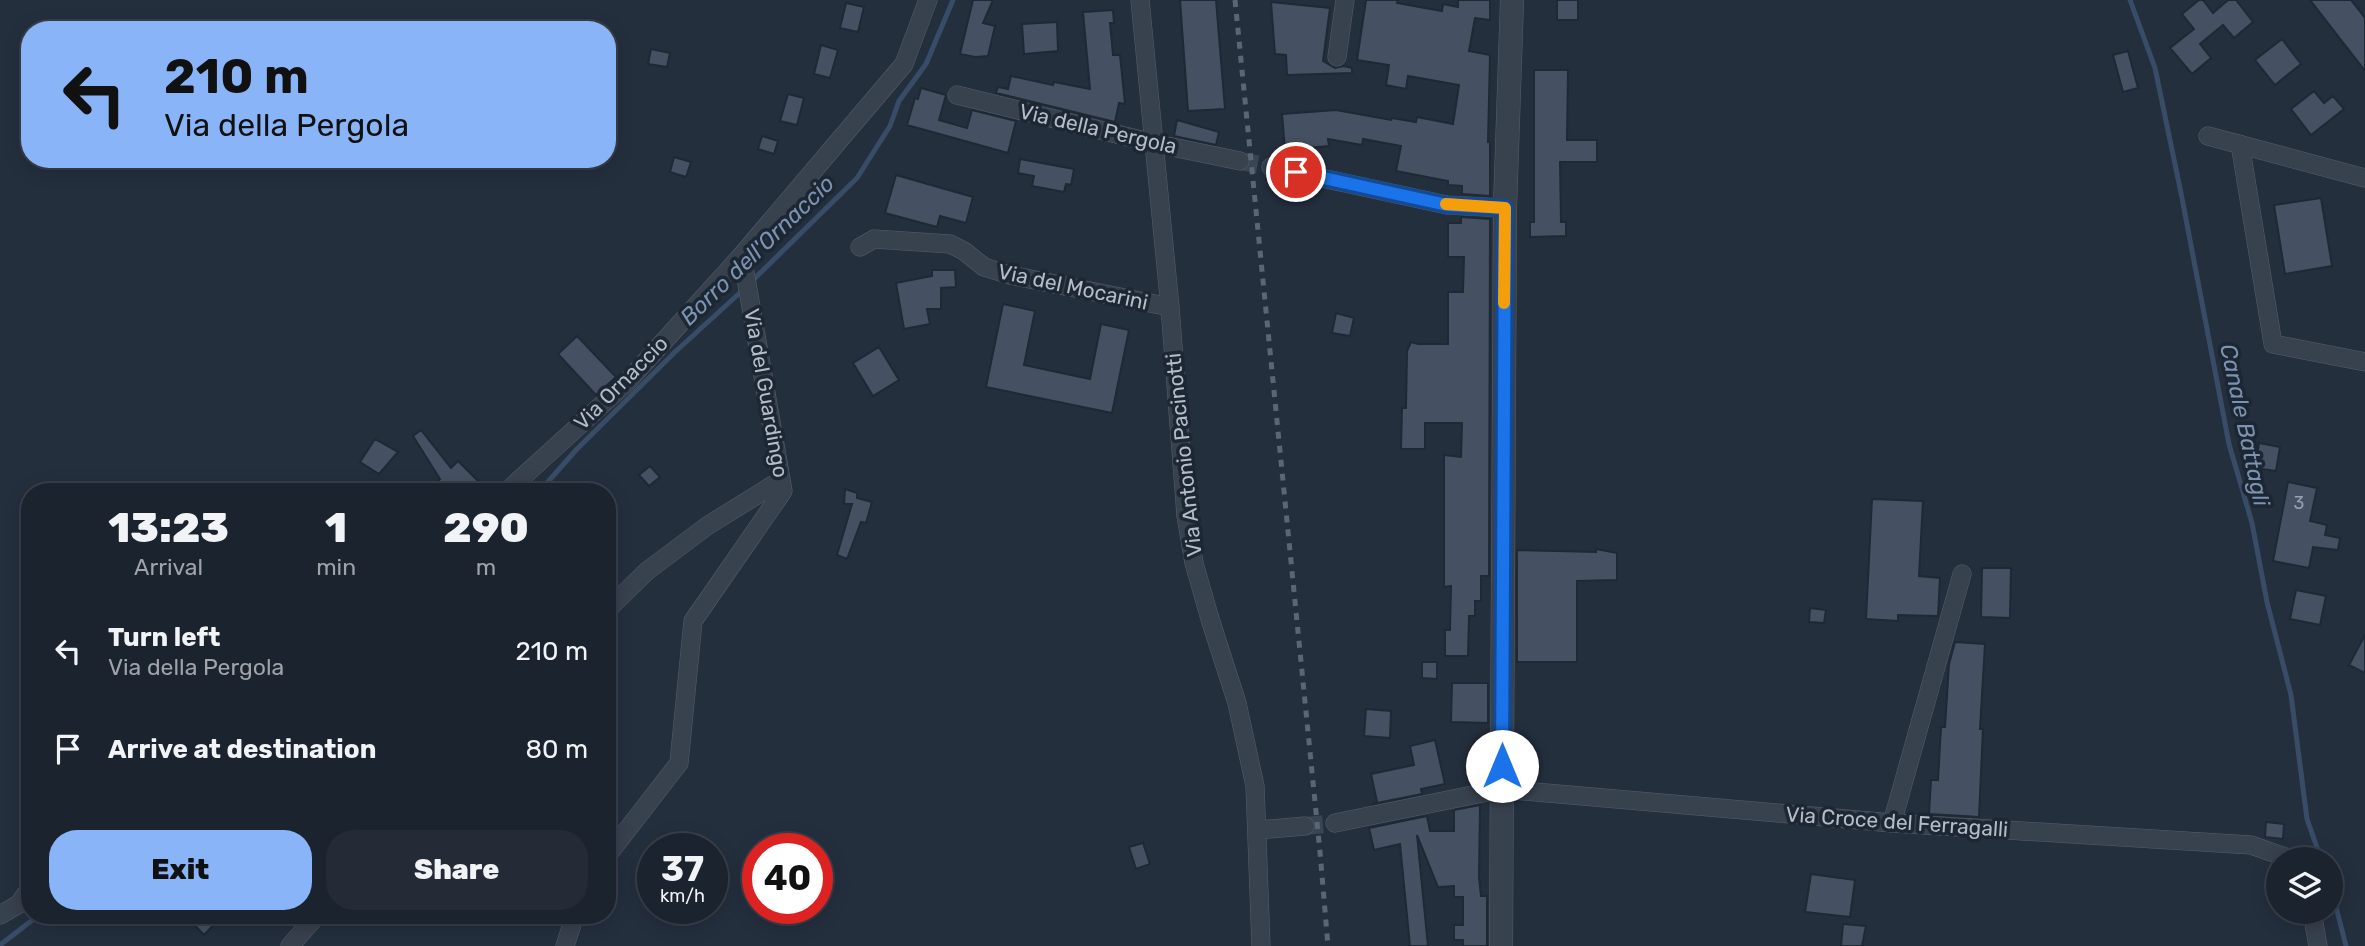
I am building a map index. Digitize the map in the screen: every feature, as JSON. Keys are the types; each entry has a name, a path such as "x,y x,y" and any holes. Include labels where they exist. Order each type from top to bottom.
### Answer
{"street":[{"name":"Via Ornaccio","path":"516,483 626,382 742,255 904,64 928,0"},
{"name":"Via Antonio Pacinotti","path":"1140,0 1188,528 1194,563 1237,703 1255,786 1261,946"},
{"path":"1337,57 1345,0"},
{"path":"1501,946 1505,208 1512,0"},
{"name":"Via della Pergola","path":"957,96 1153,143 1240,160"},
{"path":"2208,136 2365,178"},
{"path":"2240,144 2273,344 2365,362"},
{"path":"1271,167 1447,205 1505,208"},
{"name":"Via del Mocarini","path":"860,247 874,239 950,244 984,267 1010,275 1170,307"},
{"name":"Via del Guardingo","path":"616,844 679,763 693,621 783,491 742,255"},
{"path":"616,601 647,571 707,526 781,480"},
{"path":"1892,823 1962,573"},
{"name":"Via Croce del Ferragalli","path":"1335,823 1503,789 1892,823 2251,845 2266,850"},
{"path":"1257,830 1305,826"},
{"path":"0,915 21,901"},
{"path":"290,946 309,924"},
{"path":"565,946 572,924"},
{"path":"2314,924 2318,946"}],"building":[{"path":"973,0 993,0 983,23 995,26 988,56 960,54"},
{"path":"1180,0 1216,0 1225,109 1188,111"},
{"path":"1366,0 1398,0 1397,3 1442,11 1443,4 1458,7 1458,0 1490,0 1490,20 1475,18 1469,51 1490,55 1490,196 1462,194 1462,186 1448,185 1448,181 1396,171 1401,146 1363,139 1362,145 1328,139 1329,146 1285,150 1282,114 1336,110 1391,120 1416,122 1417,117 1453,124 1459,85 1408,76 1406,89 1386,85 1389,65 1357,60"},
{"path":"1557,0 1578,0 1578,20 1557,20"},
{"path":"2199,0 2203,0 2213,13 2228,0 2236,0 2253,22 2234,38 2223,25 2200,44 2211,58 2192,74 2170,48 2194,29 2182,14"},
{"path":"2310,0 2351,0 2365,18 2365,71"},
{"path":"1271,2 1330,8 1323,61 1335,68 1352,68 1352,73 1287,75 1286,55 1275,54"},
{"path":"846,3 864,7 858,32 840,28"},
{"path":"1113,10 1114,23 1110,23 1113,55 1120,55 1125,104 1119,103 1115,122 996,93 998,87 1008,89 1011,76 1090,89 1083,12"},
{"path":"1057,22 1058,51 1024,54 1022,24"},
{"path":"2282,39 2301,64 2275,85 2255,60"},
{"path":"821,45 838,50 830,78 814,74"},
{"path":"651,49 670,53 667,67 648,64"},
{"path":"2128,51 2138,88 2123,92 2113,55"},
{"path":"1534,70 1568,70 1567,140 1597,140 1597,162 1560,162 1561,222 1566,222 1566,236 1530,237 1530,222 1534,222"},
{"path":"921,88 946,95 939,120 967,128 972,110 1016,121 1008,153 907,125"},
{"path":"2314,91 2324,103 2333,96 2344,109 2311,135 2291,109"},
{"path":"788,94 804,98 797,125 780,121"},
{"path":"1177,120 1219,132 1216,145 1174,136"},
{"path":"762,136 778,141 774,154 758,149"},
{"path":"674,157 691,162 686,177 670,172"},
{"path":"1020,159 1074,169 1071,185 1066,184 1064,192 1032,186 1034,176 1018,173"},
{"path":"896,175 973,197 966,223 940,216 937,227 885,213"},
{"path":"2321,198 2332,266 2285,274 2274,205"},
{"path":"1461,217 1490,219 1489,576 1481,576 1481,601 1475,601 1475,616 1469,616 1468,656 1445,656 1445,630 1450,630 1451,586 1444,587 1444,455 1461,457 1462,423 1425,423 1425,449 1401,449 1402,408 1406,408 1407,351 1411,342 1448,344 1448,292 1463,292 1464,257 1448,257 1448,223 1461,223"},
{"path":"932,270 955,270 956,287 941,288 941,309 927,309 930,324 904,329 896,283 932,276"},
{"path":"1003,304 1035,311 1024,365 1090,379 1101,324 1129,330 1112,413 986,387"},
{"path":"1336,313 1354,318 1350,336 1332,333"},
{"path":"577,336 616,377 596,395 558,354"},
{"path":"879,347 899,380 873,396 853,363"},
{"path":"421,430 451,468 458,461 478,481 436,483 440,479 413,436"},
{"path":"375,439 398,452 379,474 360,462"},
{"path":"2259,443 2280,447 2276,471 2255,468"},
{"path":"650,466 660,477 649,486 639,475"},
{"path":"2288,482 2317,488 2310,521 2327,525 2325,535 2340,538 2338,550 2313,547 2309,568 2273,561"},
{"path":"845,489 857,493 857,498 872,502 866,523 861,522 847,559 837,555 852,504 844,504"},
{"path":"1872,499 1923,501 1919,576 1940,578 1938,616 1898,615 1898,621 1866,619"},
{"path":"1596,549 1617,553 1617,580 1577,581 1577,662 1517,662 1517,550 1596,552"},
{"path":"1982,568 2011,568 2010,618 1981,617"},
{"path":"2296,590 2326,596 2320,625 2290,619"},
{"path":"1810,608 1826,610 1824,623 1809,622"},
{"path":"2365,635 2365,673 2349,665"},
{"path":"1955,642 1985,644 1979,817 1929,814 1931,780 1938,780 1941,727 1945,727 1949,664"},
{"path":"1422,662 1437,662 1437,679 1422,678"},
{"path":"1452,683 1488,683 1488,723 1451,722"},
{"path":"1366,709 1391,711 1390,738 1364,736"},
{"path":"1435,740 1445,784 1421,789 1422,794 1372,804 1377,802 1371,774 1414,765 1410,746"},
{"path":"1480,805 1479,877 1481,896 1487,896 1487,946 1463,946 1463,940 1454,940 1454,925 1463,925 1463,897 1454,897 1454,886 1438,887 1417,835 1428,946 1410,946 1400,844 1374,850 1369,828 1427,816 1430,831 1454,831 1454,810"},
{"path":"2266,822 2284,824 2283,839 2265,837"},
{"path":"1143,843 1150,864 1136,869 1129,847"},
{"path":"1811,874 1855,880 1850,917 1805,912"},
{"path":"194,924 214,924 204,935"},
{"path":"1843,924 1866,926 1862,946 1841,946"}],"waterway":[{"name":"Borro dell'Ornaccio","path":"750,283 857,178 890,126 899,101 926,64 953,0"},
{"name":"Canale Battagli","path":"2130,0 2155,68 2229,444 2252,523 2267,602 2291,695 2307,819 2317,847"},
{"name":"Borro dell'Ornaccio","path":"547,483 576,450 675,352 743,290"},
{"name":"Borro dell'Ornaccio","path":"0,945 27,924"},
{"name":"Canale Battagli","path":"2340,924 2346,946"}],"tunnel":[{"path":"1240,161 1271,167"},
{"path":"1305,826 1335,823"}],"railway":[{"path":"1235,0 1328,946"}],"slow traffic":[{"path":"1446,204 1505,208 1504,303"}],"route":[{"path":"1296,172 1447,205 1505,208 1502,766"}]}
